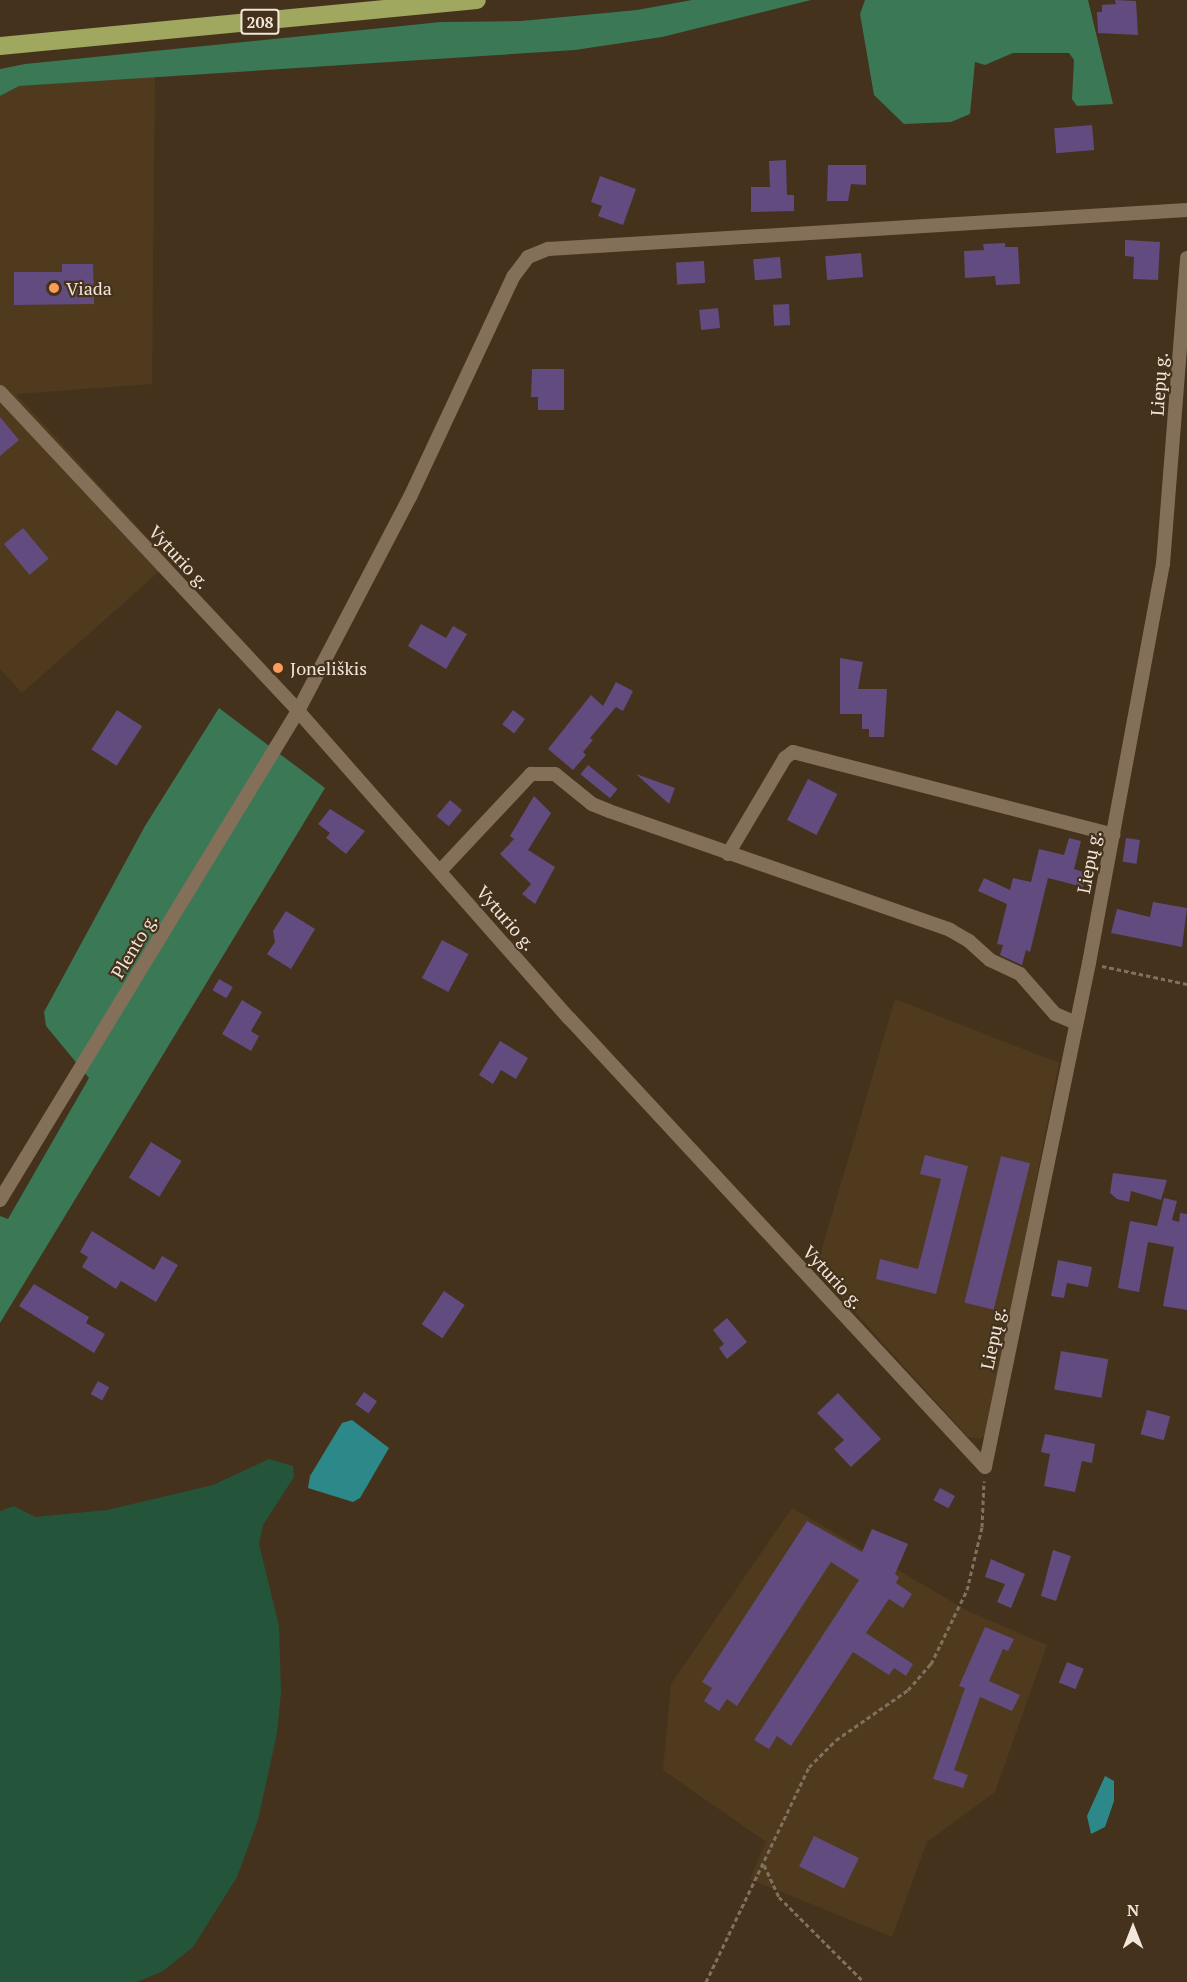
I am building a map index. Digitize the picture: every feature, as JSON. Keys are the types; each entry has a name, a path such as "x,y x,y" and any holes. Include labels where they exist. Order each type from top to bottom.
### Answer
{"highway":[{"name":"208","path":"0,46 43,44 477,0"},
{"name":"208","path":"0,51 43,44"}],"street":[{"name":"Plento g.","path":"0,1200 298,711 410,497 513,277 528,257 548,249 1187,210"},
{"name":"Liepų g.","path":"985,1467 1089,963 1163,564 1187,258"},
{"name":"Vyturio g.","path":"0,392 298,711 441,870 569,1018 985,1467"},
{"path":"728,854 785,758 793,752 1113,835"},
{"path":"441,870 531,774 542,772 555,774 601,807 728,854 950,930 969,941 990,960 1020,974 1055,1014 1076,1023"}],"path":[{"path":"1089,963 1187,984"},
{"path":"706,1982 809,1767 836,1740 908,1690 932,1664 967,1590 982,1527 985,1467"},
{"path":"764,1863 779,1897 864,1982"}],"shaded area":[{"path":"155,76 152,384 16,394 170,562 22,693 0,669 0,96 19,86"},
{"path":"895,999 1059,1063 987,1434 980,1439 968,1437 816,1269"},
{"path":"792,1508 968,1611 1047,1645 995,1792 927,1842 892,1937 750,1879 766,1842 663,1770 671,1684"}],"green space":[{"path":"692,0 811,0 662,37 575,50 19,86 0,96 0,69 25,64 441,22 521,21 637,10"},
{"path":"865,0 1088,0 1113,104 1077,106 1072,99 1074,60 1069,53 1013,53 985,65 975,62 970,114 951,122 904,124 874,95 860,14"},
{"path":"219,708 325,788 0,1323 0,1216 8,1219 89,1078 46,1026 44,1012 145,826"},
{"path":"269,1459 293,1466 294,1477 263,1525 259,1544 279,1626 281,1692 277,1733 258,1820 237,1877 193,1947 163,1971 137,1982 0,1982 0,1511 14,1506 35,1517 107,1510 213,1485"}],"water":[{"path":"352,1420 389,1448 360,1498 353,1502 308,1488 310,1476 342,1423"},
{"path":"1105,1776 1114,1781 1114,1801 1105,1827 1091,1834 1087,1816"}],"building":[{"path":"1115,0 1136,1 1138,35 1098,33 1097,12 1102,12 1102,5 1116,4"},
{"path":"1092,125 1094,150 1056,153 1054,128"},
{"path":"786,160 787,195 794,195 794,211 751,212 751,187 770,187 769,161"},
{"path":"828,165 866,165 866,185 851,184 848,201 827,201"},
{"path":"600,176 636,189 623,225 598,216 602,206 591,202"},
{"path":"1125,240 1160,242 1158,280 1133,279 1134,257 1125,256"},
{"path":"1005,243 1005,247 1018,247 1020,284 996,285 995,276 965,278 964,251 984,250 983,244"},
{"path":"861,253 863,277 827,280 825,256"},
{"path":"780,257 782,278 755,280 753,259"},
{"path":"704,261 705,283 677,284 676,262"},
{"name":"Viada","path":"62,264 93,264 94,304 14,305 14,272 62,272"},
{"path":"789,304 790,325 774,326 773,305"},
{"path":"718,308 720,328 701,330 699,310"},
{"path":"532,369 564,369 564,410 538,410 538,397 531,397"},
{"path":"0,417 19,440 0,456"},
{"path":"23,528 49,559 30,575 4,544"},
{"path":"421,624 446,638 453,626 467,634 446,669 408,646"},
{"path":"840,658 863,662 858,689 887,689 884,737 869,737 869,729 862,729 862,714 840,714"},
{"path":"616,682 633,691 623,711 616,707 590,738 593,740 583,752 586,755 573,770 548,749 591,695 603,706"},
{"path":"117,710 142,726 117,766 91,749"},
{"path":"513,710 525,719 514,733 502,724"},
{"path":"588,765 618,789 610,798 580,774"},
{"path":"636,774 675,788 669,804"},
{"path":"808,779 837,794 817,835 787,820"},
{"path":"534,796 551,813 528,850 555,867 535,904 522,894 531,884 500,854 514,839 510,836"},
{"path":"450,800 462,810 449,826 437,816"},
{"path":"330,809 365,831 346,854 326,838 330,833 318,824"},
{"path":"1069,838 1081,841 1074,869 1087,873 1083,887 1048,878 1030,952 1026,950 1022,965 1000,955 1003,945 997,944 1007,904 978,891 984,878 1010,890 1013,878 1031,882 1039,849 1064,855"},
{"path":"1126,838 1140,840 1137,864 1123,862"},
{"path":"1153,902 1187,908 1182,947 1111,933 1117,909 1150,917"},
{"path":"286,911 315,929 291,969 267,954 275,942 273,931"},
{"path":"442,940 468,954 448,992 422,978"},
{"path":"219,979 233,987 226,998 212,990"},
{"path":"242,1000 262,1012 251,1031 259,1036 251,1051 222,1034"},
{"path":"500,1041 528,1058 516,1079 501,1070 493,1084 479,1075"},
{"path":"151,1142 182,1161 159,1197 129,1178"},
{"path":"925,1155 968,1166 936,1294 876,1279 880,1259 918,1269 941,1179 920,1174"},
{"path":"1001,1156 1030,1163 994,1310 964,1303"},
{"path":"1113,1173 1167,1180 1161,1200 1131,1191 1129,1202 1117,1199 1110,1193"},
{"path":"1164,1198 1177,1201 1172,1220 1179,1222 1180,1213 1187,1214 1187,1310 1163,1306 1174,1247 1148,1242 1139,1292 1118,1288 1130,1221 1157,1226"},
{"path":"92,1231 154,1270 162,1256 178,1265 156,1302 121,1281 116,1289 82,1267 88,1257 80,1252"},
{"path":"1058,1260 1092,1267 1088,1287 1067,1283 1064,1298 1051,1296"},
{"path":"34,1284 89,1317 86,1323 105,1334 94,1353 19,1306"},
{"path":"444,1291 465,1305 442,1338 422,1324"},
{"path":"727,1318 747,1342 727,1359 719,1348 724,1344 713,1330"},
{"path":"1061,1351 1108,1359 1101,1398 1054,1389"},
{"path":"98,1381 109,1387 102,1400 91,1394"},
{"path":"364,1392 377,1401 369,1413 355,1404"},
{"path":"838,1393 881,1439 851,1467 834,1449 844,1440 817,1413"},
{"path":"1147,1410 1170,1416 1164,1440 1141,1434"},
{"path":"1045,1434 1095,1444 1092,1463 1082,1461 1075,1492 1044,1486 1050,1454 1041,1452"},
{"path":"940,1488 955,1496 948,1508 933,1500"},
{"path":"807,1521 862,1552 872,1529 908,1544 895,1574 899,1577 896,1583 912,1594 903,1608 889,1599 866,1633 913,1664 906,1676 894,1668 889,1675 853,1652 791,1746 777,1736 769,1749 754,1740 859,1580 831,1562 737,1706 727,1699 719,1711 704,1701 712,1688 702,1682"},
{"path":"1053,1550 1071,1556 1056,1601 1041,1596"},
{"path":"991,1559 1025,1574 1011,1608 997,1602 1005,1584 985,1577"},
{"path":"985,1627 1014,1639 1008,1651 1003,1649 989,1681 1020,1695 1012,1711 980,1697 954,1770 968,1775 963,1788 933,1779 965,1688 959,1686"},
{"path":"1067,1662 1084,1669 1075,1689 1059,1682"},
{"path":"814,1836 859,1858 844,1888 799,1867"}],"place":[{"name":"Viada","path":"54,288"},
{"name":"Joneliškis","path":"278,668"}]}
